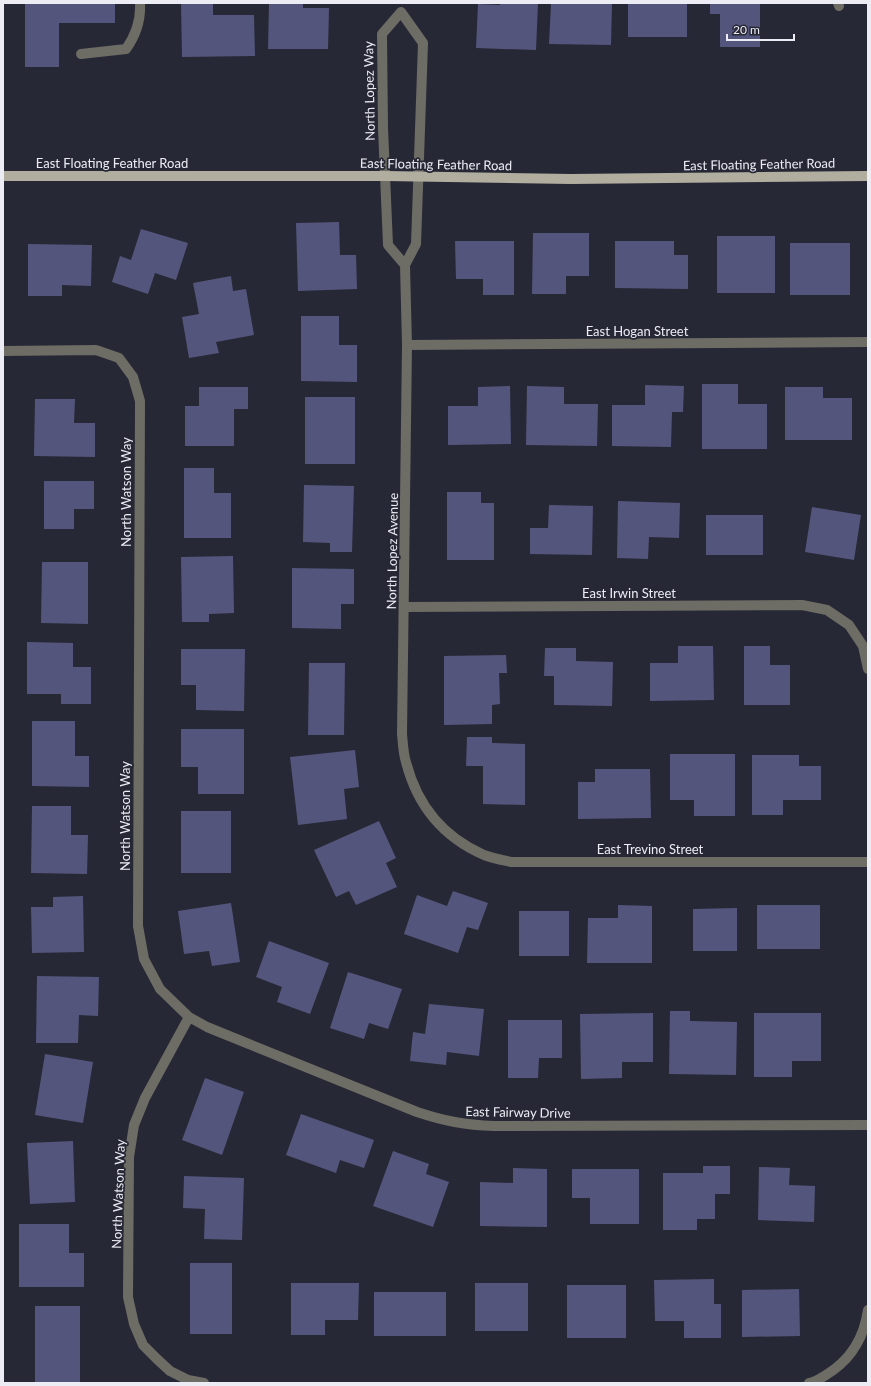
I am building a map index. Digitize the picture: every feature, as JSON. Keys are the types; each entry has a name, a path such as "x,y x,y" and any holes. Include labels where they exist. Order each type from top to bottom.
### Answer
{"main road":[{"name":"East Floating Feather Road","path":"3,176 385,176 571,179 868,176"}],"street":[{"path":"81,54 126,49 133,39 137,27 140,15 140,3"},
{"name":"North Lopez Way","path":"385,176 382,128 382,34 402,7 423,43 418,177"},
{"path":"385,176 388,245 405,265"},
{"name":"North Lopez Avenue","path":"418,177 416,244 405,265 407,345 402,734 405,760 412,784 425,808 441,827"},
{"name":"East Hogan Street","path":"407,345 868,342"},
{"name":"North Watson Way","path":"3,351 96,350 119,358 133,377 140,401 138,926 144,959 160,989 189,1017 145,1098 134,1125 129,1157 128,1297 134,1324 143,1345 170,1371 188,1380 204,1383"},
{"name":"East Irwin Street","path":"404,607 802,605 827,610 849,625 863,646 868,669"},
{"name":"East Trevino Street","path":"441,827 462,844 485,855 511,862 868,862"},
{"name":"East Fairway Drive","path":"189,1017 207,1027 417,1112 442,1120 466,1125 868,1125"},
{"path":"810,1383 836,1369 854,1350 865,1327 868,1310"}],"building":[{"path":"25,3 115,3 115,23 59,23 59,67 25,67"},
{"path":"181,3 213,3 213,15 254,15 255,56 182,57"},
{"path":"269,3 303,3 303,8 329,8 328,49 268,49"},
{"path":"500,3 538,3 536,50 476,48 478,4 500,5"},
{"path":"612,3 611,45 549,44 551,4"},
{"path":"628,3 687,3 687,37 628,37"},
{"path":"710,3 760,3 760,47 720,47 720,14 710,14"},
{"path":"339,222 340,255 356,255 357,289 298,291 296,223"},
{"path":"141,229 188,243 176,280 155,273 148,294 112,282 120,256 131,260"},
{"path":"533,233 589,233 589,276 566,276 566,294 532,294"},
{"path":"717,236 775,236 775,293 717,293"},
{"path":"455,241 514,241 514,295 483,295 483,279 456,279"},
{"path":"615,241 674,241 674,255 688,255 688,289 615,288"},
{"path":"790,243 850,243 850,295 790,295"},
{"path":"28,244 92,245 91,286 62,285 62,296 28,296"},
{"path":"231,276 233,291 246,289 254,335 216,342 219,353 189,358 182,317 199,314 193,283"},
{"path":"301,316 339,316 339,345 357,345 357,382 301,381"},
{"path":"702,384 738,384 738,404 767,404 767,449 702,449"},
{"path":"645,385 684,386 683,412 672,412 671,447 612,446 612,405 645,405"},
{"path":"510,386 511,444 448,445 448,406 478,406 478,387"},
{"path":"527,386 564,387 564,404 598,404 597,446 526,445"},
{"path":"199,387 248,387 248,409 234,409 234,446 185,446 185,406 199,406"},
{"path":"785,387 823,387 823,398 852,398 852,440 785,440"},
{"path":"305,397 355,397 355,464 305,464"},
{"path":"35,399 75,399 74,423 95,423 95,457 34,456"},
{"path":"184,468 214,468 214,493 231,493 231,538 184,538"},
{"path":"44,481 94,481 94,509 74,509 74,529 44,529"},
{"path":"304,485 354,486 352,552 330,552 330,543 303,542"},
{"path":"447,492 481,492 481,503 494,503 494,560 447,560"},
{"path":"618,501 680,503 679,538 649,537 648,559 617,558"},
{"path":"549,505 593,506 592,555 530,554 530,528 548,528"},
{"path":"812,507 861,515 854,560 805,552"},
{"path":"706,515 763,515 763,555 706,555"},
{"path":"233,556 234,613 209,614 209,622 182,622 181,557"},
{"path":"42,562 88,562 88,624 41,623"},
{"path":"292,568 354,569 354,604 341,604 341,629 292,628"},
{"path":"27,642 73,643 73,667 91,667 91,704 61,704 61,694 27,694"},
{"path":"678,646 713,646 714,700 650,701 650,663 678,663"},
{"path":"744,646 770,646 770,665 790,665 790,705 744,705"},
{"path":"545,648 576,648 576,661 613,662 612,706 554,705 554,676 544,676"},
{"path":"181,649 245,649 244,711 196,710 196,685 181,685"},
{"path":"506,655 507,673 499,673 500,704 492,705 492,724 444,725 444,656"},
{"path":"309,663 345,663 344,735 308,735"},
{"path":"32,721 75,721 75,756 89,756 89,787 32,786"},
{"path":"181,729 244,729 244,794 198,794 198,767 181,767"},
{"path":"467,737 492,737 492,743 525,744 525,805 483,804 483,766 466,766"},
{"path":"355,750 359,787 344,789 347,819 298,825 290,757"},
{"path":"670,754 735,754 735,816 694,816 694,800 670,800"},
{"path":"752,755 799,755 799,766 821,766 821,800 783,800 783,815 752,815"},
{"path":"595,769 650,769 651,818 578,819 578,782 595,782"},
{"path":"32,806 71,806 71,835 88,835 87,874 31,873"},
{"path":"181,811 231,811 231,873 181,873"},
{"path":"379,821 396,858 386,863 397,887 356,905 349,891 336,897 314,850"},
{"path":"453,891 488,903 478,930 467,927 458,953 404,934 417,895 447,906"},
{"path":"83,896 84,952 32,953 31,907 53,907 53,897"},
{"path":"231,903 240,962 212,966 209,951 184,954 178,911"},
{"path":"618,905 652,906 652,963 587,963 588,918 618,918"},
{"path":"757,905 820,905 820,949 757,949"},
{"path":"737,908 737,951 693,951 693,909"},
{"path":"519,911 569,911 569,956 519,956"},
{"path":"269,941 329,963 310,1014 277,1002 282,987 256,977"},
{"path":"348,972 402,989 388,1029 369,1023 364,1039 330,1028"},
{"path":"37,976 99,977 98,1016 79,1015 78,1043 36,1043"},
{"path":"429,1004 484,1009 479,1056 447,1052 446,1065 410,1061 413,1032 425,1034"},
{"path":"670,1011 690,1011 690,1021 737,1022 736,1075 669,1074"},
{"path":"653,1013 653,1062 622,1062 622,1078 581,1079 580,1014"},
{"path":"754,1013 821,1013 821,1061 792,1061 792,1077 754,1077"},
{"path":"508,1020 562,1020 562,1058 539,1058 538,1078 508,1078"},
{"path":"45,1054 93,1062 83,1123 35,1115"},
{"path":"205,1078 244,1092 222,1155 182,1140"},
{"path":"301,1114 374,1140 364,1168 340,1160 336,1173 286,1155"},
{"path":"73,1141 75,1202 30,1204 27,1143"},
{"path":"393,1151 429,1164 426,1174 449,1182 433,1227 373,1206"},
{"path":"703,1166 730,1166 730,1194 715,1194 715,1219 697,1219 697,1230 663,1230 663,1173 703,1173"},
{"path":"759,1167 790,1168 789,1185 815,1186 814,1222 758,1220"},
{"path":"513,1168 547,1169 547,1227 480,1226 480,1182 513,1183"},
{"path":"572,1169 639,1169 639,1224 590,1224 590,1198 572,1198"},
{"path":"184,1176 244,1178 242,1240 204,1239 205,1209 183,1208"},
{"path":"19,1224 69,1224 69,1253 84,1253 84,1287 19,1287"},
{"path":"190,1263 232,1263 232,1334 190,1334"},
{"path":"714,1279 714,1304 721,1304 721,1338 684,1338 684,1321 655,1321 654,1280"},
{"path":"291,1283 359,1283 358,1320 325,1320 325,1335 291,1335"},
{"path":"475,1283 528,1283 528,1331 475,1331"},
{"path":"567,1285 626,1285 626,1338 567,1338"},
{"path":"799,1289 800,1336 742,1337 742,1290"},
{"path":"374,1292 446,1292 446,1336 374,1336"},
{"path":"35,1306 80,1306 80,1383 35,1383"}]}
